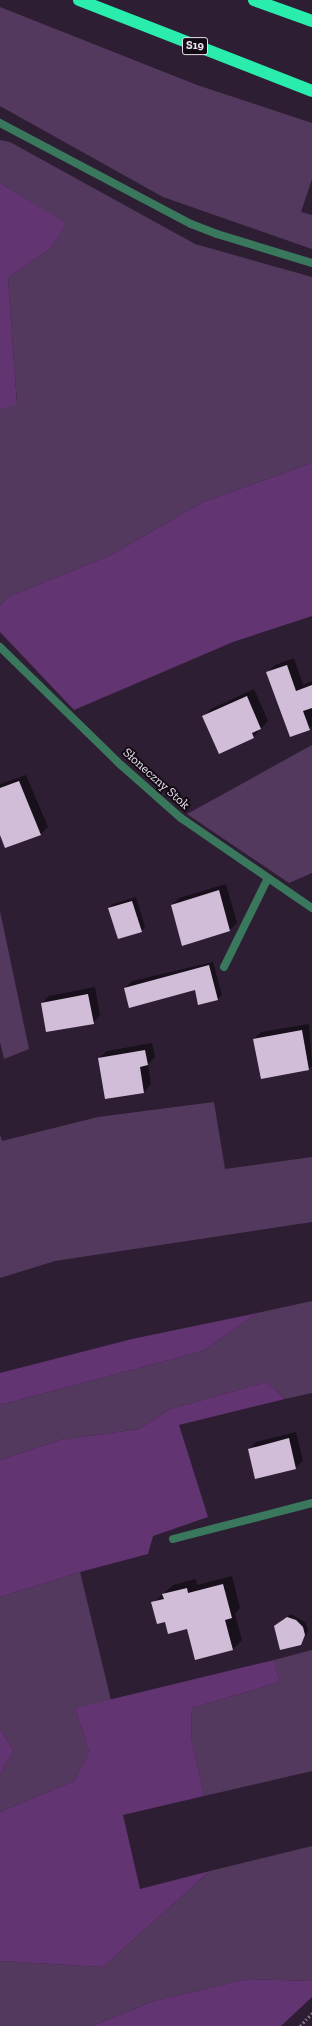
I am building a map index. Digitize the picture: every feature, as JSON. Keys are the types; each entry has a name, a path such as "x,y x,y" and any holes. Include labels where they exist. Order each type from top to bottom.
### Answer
{"highway":[{"name":"S19","path":"79,0 312,91"},
{"path":"254,0 312,21"}],"street":[{"path":"0,123 191,224 217,234 312,263"},
{"name":"Słoneczny Stok","path":"0,647 121,765 181,818 312,908"},
{"path":"224,967 268,878"},
{"path":"173,1539 312,1504"}],"path":[{"path":"300,2026 312,2013"}],"shaded area":[{"path":"0,7 197,85 312,123 312,179 301,212 312,215 312,249 163,197 0,106"},
{"path":"0,140 10,142 195,244 312,277 312,463 203,502 111,555 8,597 0,606 0,410 17,403 8,278 52,247 65,223 0,183"},
{"path":"0,183 66,223 52,247 8,278 17,404 0,410"},
{"path":"312,463 312,616 233,642 74,710 0,632 0,606 8,597 111,555 203,502"},
{"path":"312,745 312,873 289,883 187,814"},
{"path":"0,911 29,1049 4,1059 0,1042"},
{"path":"214,1102 225,1169 312,1157 312,1222 55,1261 0,1278 0,1134 2,1141 98,1117"},
{"path":"312,1301 312,1393 285,1399 267,1382 170,1409 139,1429 60,1440 0,1460 0,1405 203,1351 257,1313"},
{"path":"257,1313 203,1351 0,1405 0,1373 132,1339"},
{"path":"267,1382 285,1399 179,1425 208,1517 153,1536 148,1554 80,1572 0,1597 0,1460 60,1440 139,1429 170,1409"},
{"path":"80,1572 111,1700 75,1708 89,1752 74,1781 0,1812 0,1774 14,1751 0,1729 0,1597"},
{"path":"312,1650 312,1771 204,1796 191,1737 192,1708 280,1682 274,1660"},
{"path":"274,1660 280,1682 192,1708 191,1737 204,1796 123,1815 140,1889 210,1871 103,1967 0,1961 0,1812 74,1781 89,1752 75,1708"},
{"path":"0,1729 14,1751 0,1774"},
{"path":"312,1846 312,1981 248,1979 154,2001 92,2026 0,2026 0,1961 103,1967 210,1871"},
{"path":"248,1979 312,1981 312,1997 281,2026 92,2026 154,2001"}],"building":[{"path":"287,665 296,691 312,685 312,708 303,711 310,730 290,737 266,672"},
{"path":"247,696 261,729 252,733 254,738 219,754 202,716"},
{"path":"19,781 41,835 5,848 0,835 0,788"},
{"path":"219,890 230,931 182,946 171,905"},
{"path":"132,901 142,932 118,939 108,908"},
{"path":"209,965 218,1000 198,1005 195,990 129,1008 124,988"},
{"path":"88,994 94,1024 46,1032 41,1003"},
{"path":"302,1030 309,1070 261,1079 253,1039"},
{"path":"145,1050 148,1065 140,1067 144,1093 105,1099 98,1058"},
{"path":"289,1438 296,1469 255,1479 248,1449"},
{"path":"223,1584 232,1618 225,1620 233,1650 195,1660 187,1629 168,1634 165,1622 157,1624 151,1602 164,1599 162,1594 187,1588 188,1593"},
{"path":"287,1617 296,1620 303,1627 305,1635 301,1645 280,1650 274,1626"}]}
